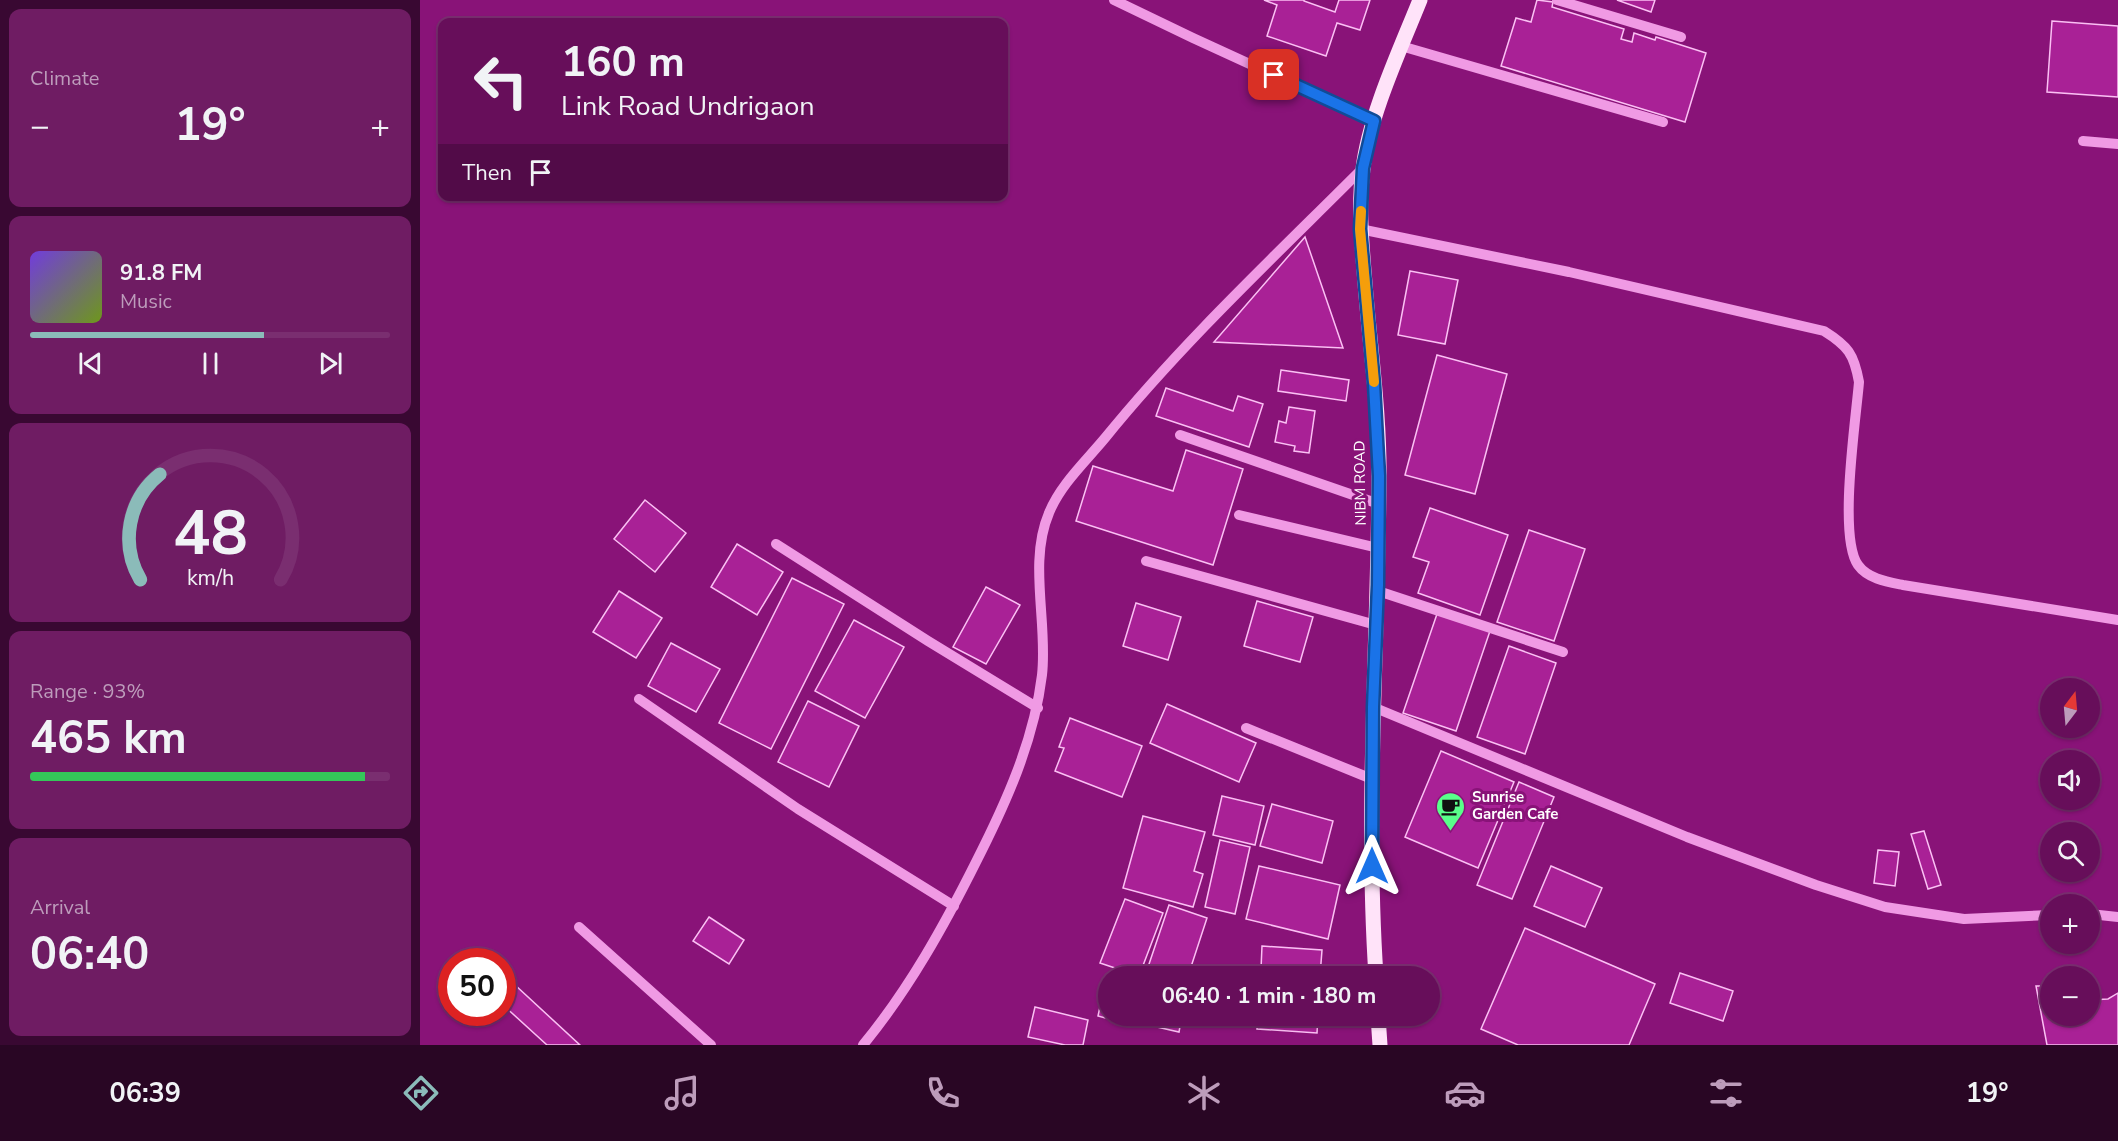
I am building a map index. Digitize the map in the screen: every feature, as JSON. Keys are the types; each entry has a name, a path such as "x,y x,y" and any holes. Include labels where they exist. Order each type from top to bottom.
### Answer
{"main road":[{"name":"NIBM ROAD","path":"1375,966 1371,910 1372,779 1379,504 1374,384 1360,229 1363,168 1374,121 1420,0"},
{"path":"1379,1026 1380,1045"}],"street":[{"path":"1114,0 1374,121"},
{"path":"1557,0 1681,37"},
{"path":"1401,46 1663,122"},
{"path":"2083,141 2118,144"},
{"path":"863,1045 886,1017 914,976 954,906 996,823 1020,765 1038,708 1043,671 1040,537 1049,511 1062,490 1139,396 1363,168"},
{"path":"1360,229 1580,274 1824,331 1844,343 1855,361 1859,382 1847,514 1851,546 1858,565 1878,580 2118,620"},
{"path":"1180,435 1379,504"},
{"path":"1239,515 1378,548"},
{"path":"776,544 1038,708"},
{"path":"1146,561 1376,625"},
{"path":"1378,591 1563,652"},
{"path":"639,699 798,809 954,906"},
{"path":"1373,707 1677,833 1816,885 1885,907 1964,918 2040,915"},
{"path":"1246,728 1372,779"},
{"path":"2100,915 2118,917"},
{"path":"579,927 711,1045"}],"building":[{"path":"1264,0 1304,0 1335,12 1339,0 1370,0 1360,30 1337,23 1326,56 1267,36 1277,5"},
{"path":"1537,0 1553,2 1552,7 1624,29 1621,39 1632,42 1634,33 1655,40 1656,37 1706,53 1685,122 1501,66 1516,18 1531,22"},
{"path":"1617,0 1655,0 1651,12"},
{"path":"2052,21 2118,26 2118,97 2047,92"},
{"path":"1305,237 1343,348 1214,342"},
{"path":"1410,271 1458,280 1445,344 1398,335"},
{"path":"1437,355 1507,374 1475,494 1405,475"},
{"path":"1281,370 1349,380 1346,401 1278,391"},
{"path":"1166,388 1233,411 1238,396 1263,404 1249,447 1156,416"},
{"path":"1289,407 1315,411 1309,453 1294,451 1295,446 1275,442 1279,421 1286,423"},
{"path":"1186,450 1243,469 1213,565 1076,521 1093,466 1173,491"},
{"path":"645,500 686,533 655,572 614,539"},
{"path":"1430,508 1508,535 1480,615 1418,593 1429,562 1413,557"},
{"path":"1529,530 1585,549 1554,641 1497,622"},
{"path":"737,544 783,572 757,615 711,587"},
{"path":"792,578 844,604 771,749 719,723"},
{"path":"986,587 1020,605 986,664 953,647"},
{"path":"619,591 662,618 636,658 593,632"},
{"path":"1257,601 1313,617 1300,662 1244,646"},
{"path":"1136,603 1181,617 1168,660 1123,646"},
{"path":"1437,614 1490,631 1456,731 1403,713"},
{"path":"854,620 904,647 865,718 815,691"},
{"path":"671,643 720,669 696,712 648,686"},
{"path":"1509,646 1556,663 1525,754 1477,737"},
{"path":"808,701 859,726 829,787 778,762"},
{"path":"1167,704 1256,743 1239,782 1150,743"},
{"path":"1070,718 1142,746 1122,797 1055,771 1064,748 1059,747"},
{"path":"1441,751 1514,782 1478,868 1405,837"},
{"path":"1519,782 1554,797 1512,899 1477,885"},
{"path":"1222,796 1264,806 1255,845 1213,835"},
{"path":"1272,804 1333,821 1322,863 1260,846"},
{"path":"1143,816 1205,832 1194,871 1203,874 1193,907 1123,888"},
{"path":"1924,831 1941,885 1928,889 1911,834"},
{"path":"1220,840 1250,847 1235,914 1205,907"},
{"path":"1878,850 1899,852 1895,886 1874,883"},
{"path":"1259,866 1340,885 1328,939 1246,919"},
{"path":"1551,866 1602,888 1585,927 1534,906"},
{"path":"1125,899 1163,913 1143,966 1109,966 1100,963"},
{"path":"1169,905 1207,918 1191,966 1148,966"},
{"path":"709,917 744,940 729,964 693,941"},
{"path":"1525,928 1655,984 1629,1045 1518,1045 1481,1029"},
{"path":"1262,946 1322,950 1321,966 1261,966"},
{"path":"1680,973 1733,991 1723,1021 1670,1003"},
{"path":"516,986 580,1045 547,1045 516,1017"},
{"path":"2036,986 2040,986 2040,1007"},
{"path":"2118,993 2118,1045 2047,1045 2043,1026 2100,1026 2100,999 2108,999"},
{"path":"1035,1007 1088,1020 1083,1045 1065,1045 1028,1037"},
{"path":"1153,1026 1180,1026 1179,1032"},
{"path":"1257,1026 1317,1026 1317,1033 1257,1029"}],"slow traffic":[{"path":"1361,211 1360,229 1374,382"}],"place":[{"name":"Sunrise Garden Cafe","path":"1451,832"}],"route":[{"path":"1274,75 1374,121 1363,168 1360,229 1374,384 1379,476 1378,585 1373,707 1372,866"}]}
